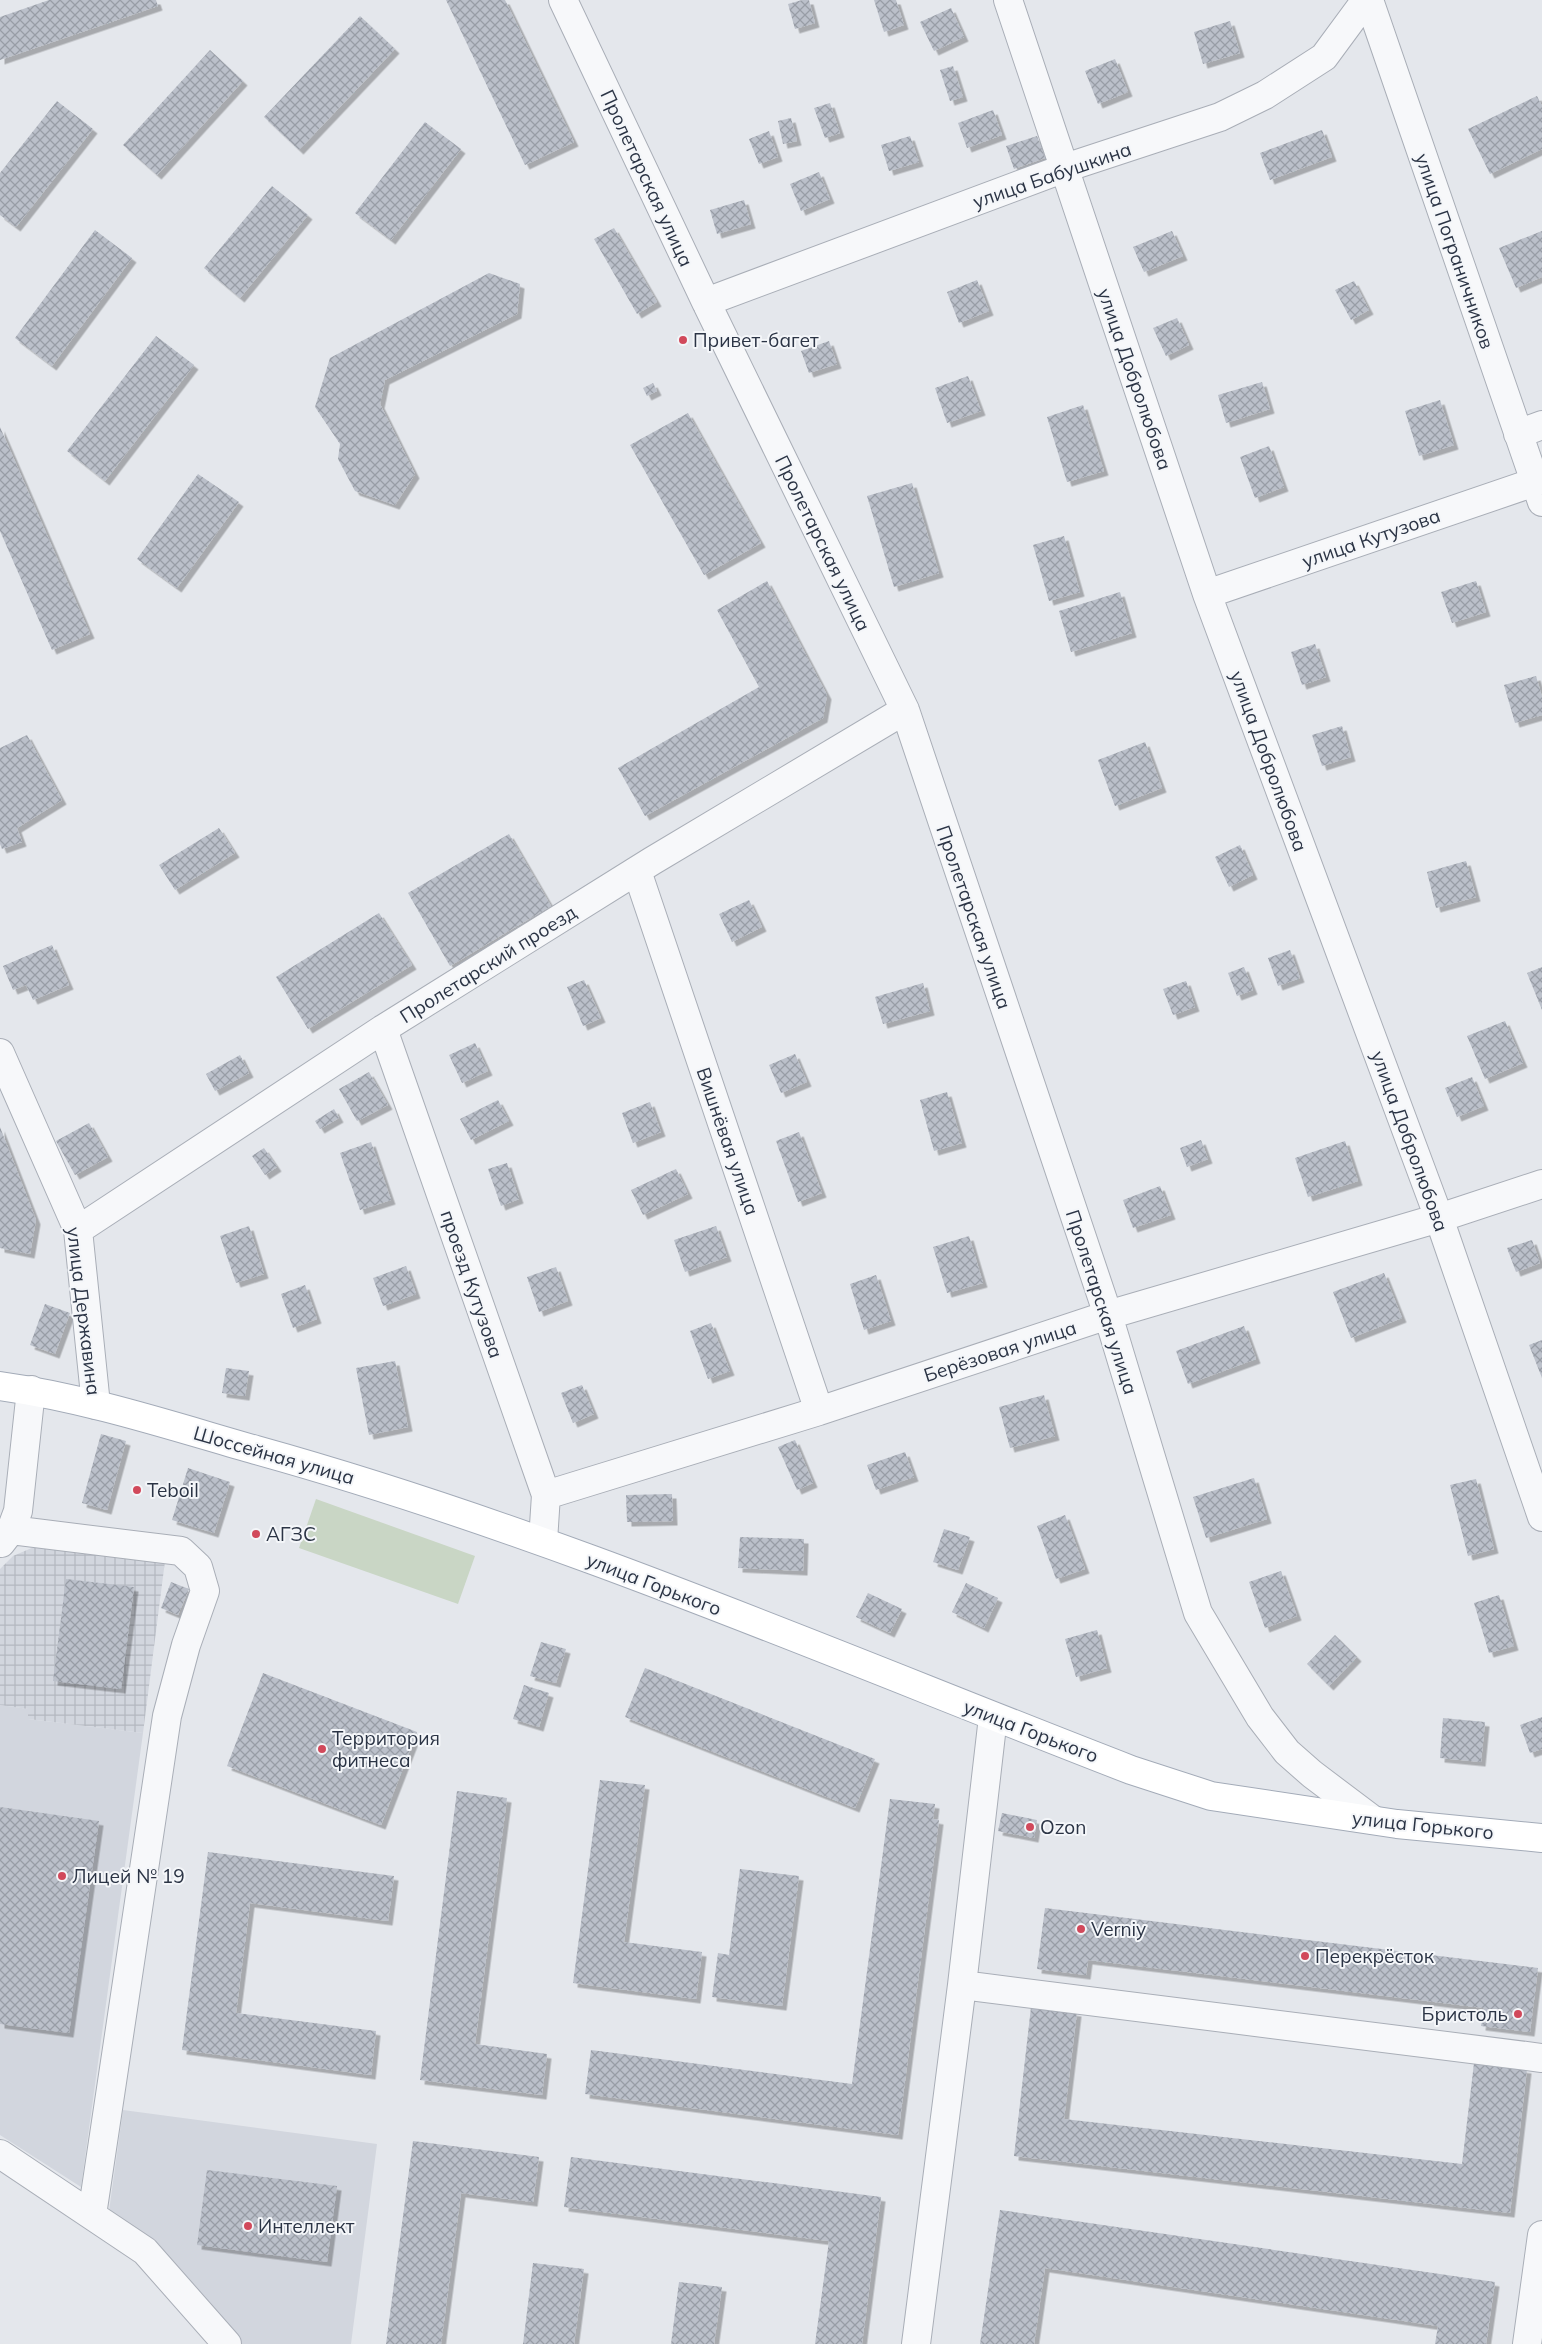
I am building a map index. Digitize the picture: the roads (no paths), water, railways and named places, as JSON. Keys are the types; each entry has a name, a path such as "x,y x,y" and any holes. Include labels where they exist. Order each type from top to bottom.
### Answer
{"main road":[{"name":"Шоссейная улица","path":"0,1386 31,1390 96,1404 356,1477 543,1541"},
{"name":"улица Горького","path":"543,1541 1131,1770 1212,1796 1373,1820 1542,1838"}],"street":[{"name":"Пролетарская улица","path":"564,0 706,302 905,710 1108,1315 1198,1613 1260,1717 1287,1752 1312,1774 1373,1820"},
{"name":"улица Добролюбова","path":"1008,0 1207,594 1439,1218 1542,1517"},
{"name":"улица Бабушкина","path":"706,302 1064,168 1220,117 1265,95 1324,57 1367,0"},
{"name":"улица Пограничников","path":"1367,0 1530,430 1539,492"},
{"name":"улица Кутузова","path":"1207,594 1539,492"},
{"name":"Пролетарский проезд","path":"78,1230 383,1030 637,871 905,710"},
{"name":"Вишнёвая улица","path":"637,871 819,1412"},
{"name":"проезд Кутузова","path":"383,1030 546,1496 543,1541"},
{"name":"улица Державина","path":"0,1053 78,1230 96,1404"},
{"name":"Берёзовая улица","path":"546,1496 819,1412 1108,1315 1439,1218 1542,1184"},
{"path":"31,1390 18,1511 6,1537 181,1550 198,1567 205,1591 186,1645 167,1716 92,2215"},
{"path":"916,2344 962,1985 993,1717"},
{"path":"962,1985 1542,2058"},
{"path":"0,2154 145,2251 227,2344"},
{"path":"1527,2344 1542,2235"}],"place":[{"name":"Привет-багет","path":"683,340"},
{"name":"Teboil","path":"137,1490"},
{"name":"АГЗС","path":"256,1534"},
{"name":"Территория фитнеса","path":"322,1749"},
{"name":"Ozon","path":"1030,1827"},
{"name":"Лицей № 19","path":"62,1876"},
{"name":"Verniy","path":"1081,1929"},
{"name":"Перекрёсток","path":"1305,1956"},
{"name":"Бристоль","path":"1518,2014"},
{"name":"Интеллект","path":"248,2226"}]}
